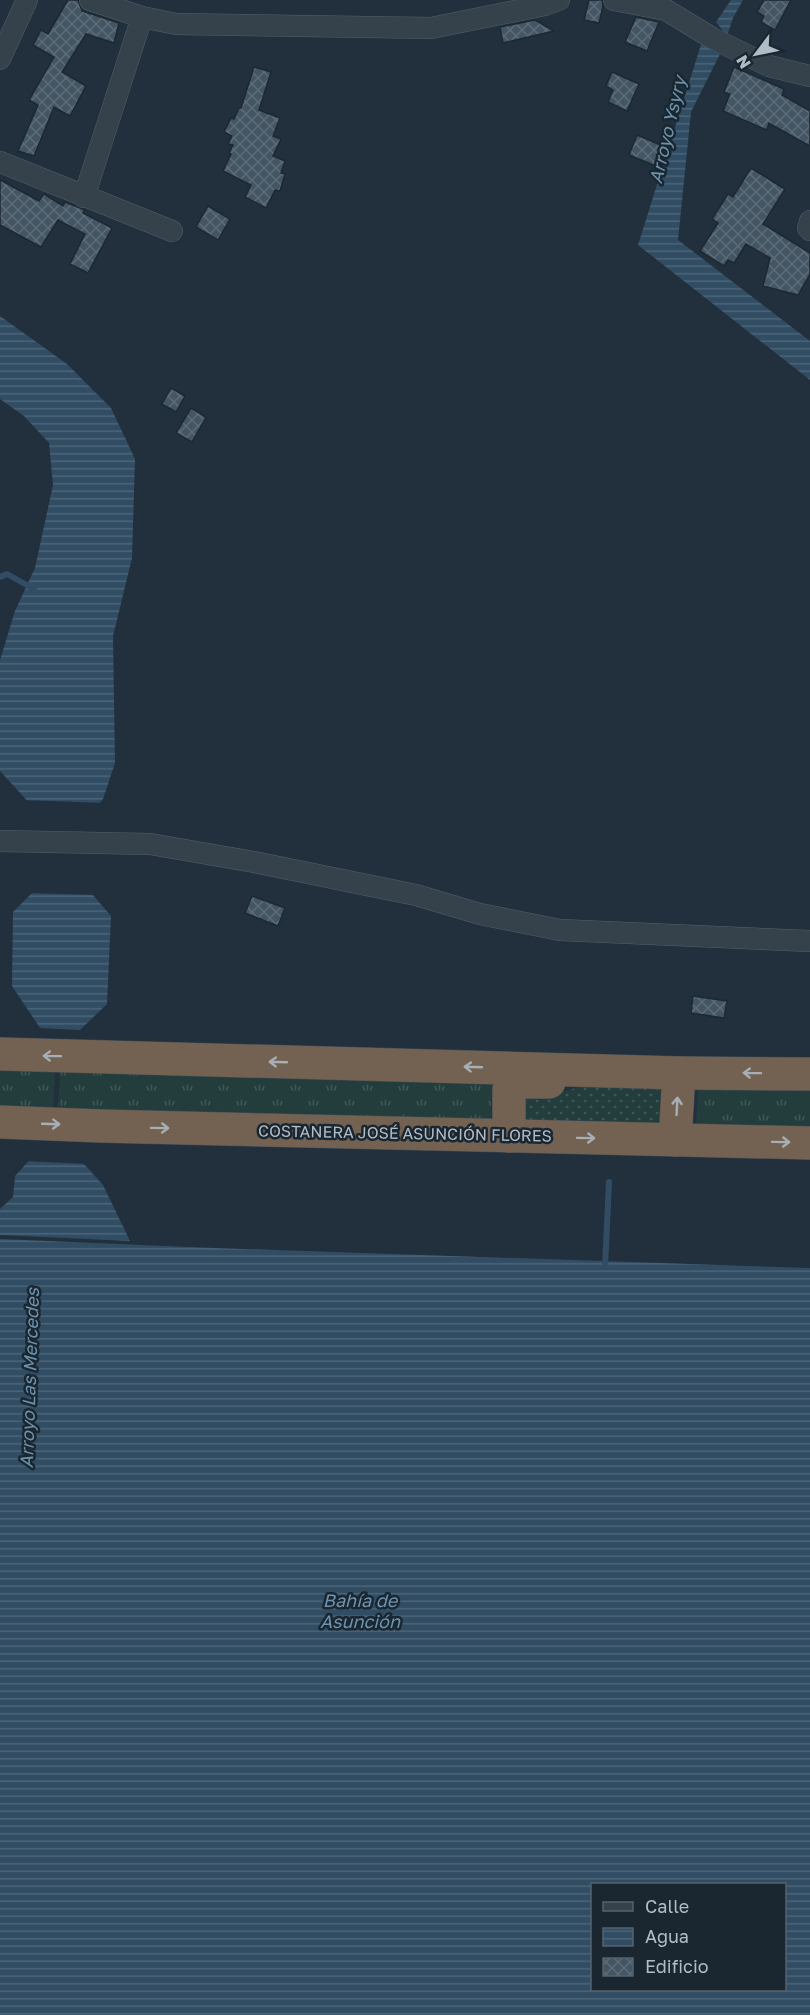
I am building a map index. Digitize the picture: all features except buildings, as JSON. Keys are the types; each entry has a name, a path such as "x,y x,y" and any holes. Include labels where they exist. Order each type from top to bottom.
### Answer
{"highway":[{"path":"0,1054 810,1074"},
{"path":"509,1136 507,1096 513,1086 520,1082 559,1083 580,1070"},
{"path":"675,1140 680,1072"},
{"name":"COSTANERA JOSÉ ASUNCIÓN FLORES","path":"0,1122 810,1143"}],"street":[{"path":"0,59 27,0"},
{"path":"90,0 142,17 176,24 431,28 559,0"},
{"path":"614,0 666,10 709,36 769,66 810,76"},
{"path":"84,197 142,17"},
{"path":"0,162 172,231"},
{"path":"810,221 808,228 810,230"},
{"path":"0,841 150,844 254,862 416,895 480,914 560,930 810,941"}],"green space":[{"path":"0,1067 55,1068 53,1114 0,1114"},
{"path":"60,1069 486,1081 492,1086 491,1122 58,1115"},
{"path":"585,1085 659,1086 664,1090 663,1119 658,1122 625,1122 607,1126 525,1121 525,1094 531,1091 566,1091"},
{"path":"702,1088 810,1089 810,1133 696,1127 698,1091"}],"water":[{"path":"731,0 743,0 733,18 727,36 716,22"},
{"path":"704,35 722,50 691,112 678,240 810,341 810,380 638,245"},
{"path":"0,316 67,364 111,408 135,459 132,558 113,636 115,763 103,799 86,819 42,817 0,771 0,660 15,611 35,568 53,485 49,443 24,416 0,399"},
{"path":"41,884 87,888 111,916 107,1004 80,1030 40,1028 12,986 13,912"},
{"path":"36,1153 76,1155 103,1185 130,1241 0,1235 0,1209 13,1197 15,1176"},
{"name":"Bahía de Asunción","path":"0,1239 810,1268 810,2015 0,2015"}],"pier":[{"path":"21,800 104,803 85,822 41,820"},
{"path":"41,881 88,885 97,895 28,893"},
{"path":"36,1150 77,1152 88,1164 24,1161"}],"waterway":[{"path":"0,577 7,574 34,589"},
{"path":"605,1267 609,1182"}],"water label":[{"name":"Arroyo Ysyry","path":"668,130"},
{"name":"Arroyo Las Mercedes","path":"30,1378"}]}
